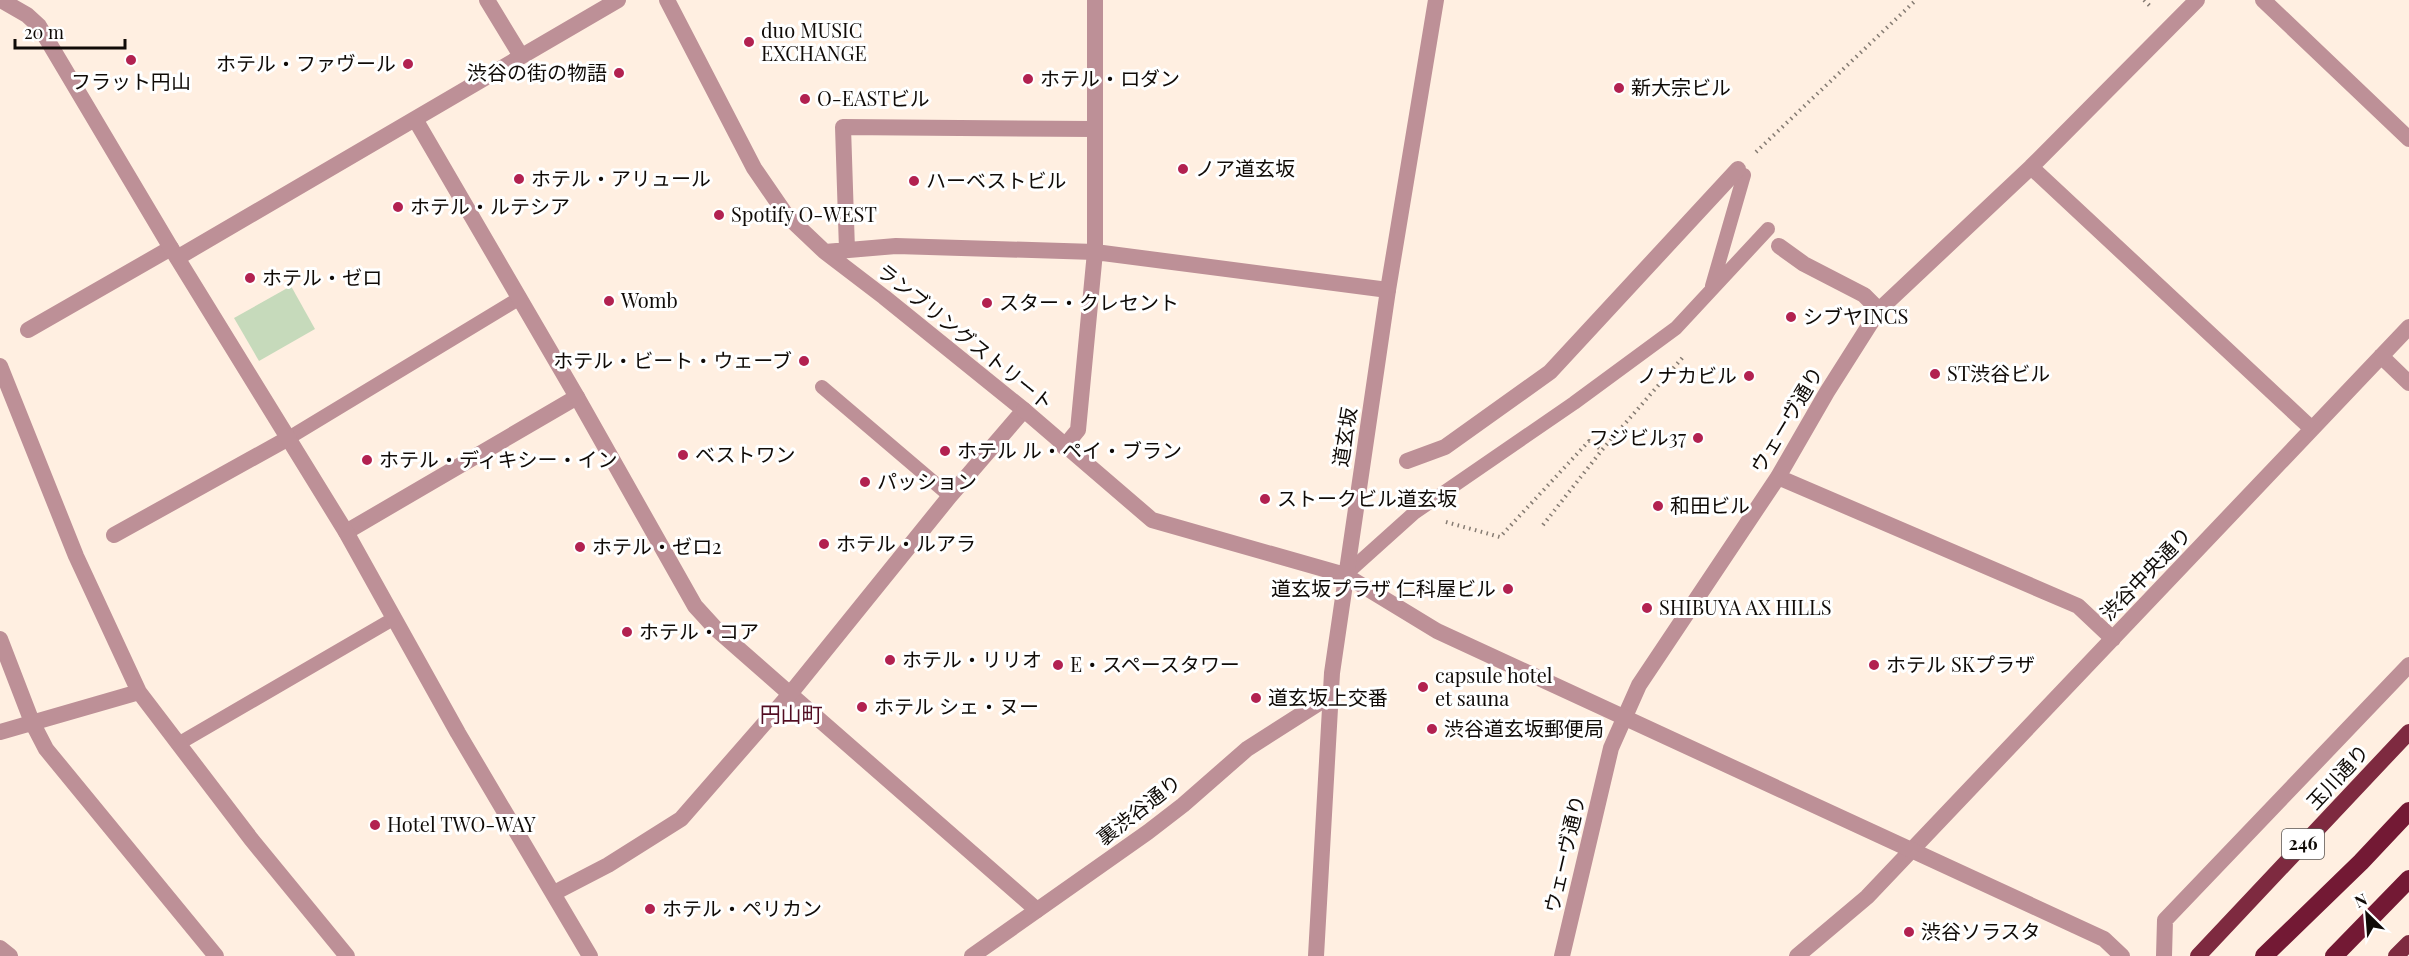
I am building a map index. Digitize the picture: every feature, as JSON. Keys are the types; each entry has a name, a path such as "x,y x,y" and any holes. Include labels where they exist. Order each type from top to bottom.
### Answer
{"highway":[{"name":"玉川通り","path":"2198,956 2409,732"},
{"path":"2264,956 2361,862 2409,811"},
{"path":"2334,956 2409,879"},
{"path":"2396,956 2409,943"}],"street":[{"path":"1,0 27,15 39,26 174,253 346,532 393,619 590,956"},
{"path":"488,0 521,56"},
{"path":"28,330 174,253 415,119 618,0"},
{"name":"ランブリングストリート","path":"667,0 754,168 787,216 825,252 1024,410 1064,447 1152,520 1345,575 1437,631 2104,939 2122,956"},
{"path":"1064,447 1078,430 1095,252 1093,129 1095,0"},
{"name":"道玄坂","path":"1316,956 1330,696 1345,575 1388,290 1436,0"},
{"name":"ウェーヴ通り","path":"1562,956 1611,748 1640,685 1778,477 1827,392 1879,310 2031,167 2197,0"},
{"path":"2263,0 2409,138"},
{"path":"415,119 577,397 695,606 716,629 1037,910"},
{"path":"847,250 843,128 1093,129"},
{"path":"2031,167 2312,429"},
{"path":"1407,460 1445,447 1550,372 1741,172"},
{"path":"825,252 896,246 1095,252 1388,290"},
{"path":"1779,246 1804,264 1864,295 1879,310"},
{"name":"渋谷中央通り","path":"1797,956 1867,897 2409,327"},
{"path":"2381,356 2409,383"},
{"path":"0,366 76,556 139,692 251,838 347,956"},
{"path":"346,532 577,397"},
{"path":"554,893 608,865 681,819 790,694 950,496 1024,410"},
{"path":"114,535 287,439"},
{"path":"1778,477 2078,606 2113,639"},
{"path":"0,639 32,722 45,749 216,956"},
{"path":"2164,956 2165,920 2409,665"},
{"path":"0,732 139,692"},
{"name":"裏渋谷通り","path":"972,956 1165,819 1247,748 1330,696"},
{"path":"0,948 10,956"}],"lane":[{"path":"1711,291 1741,172"},
{"path":"1345,575 1414,513 1676,328 1767,229"},
{"path":"287,439 520,298"},
{"path":"822,387 950,496"},
{"path":"178,744 393,619"}],"path":[{"path":"1741,172 1916,0"},
{"path":"1543,525 1602,450 1687,352"},
{"path":"1414,513 1500,537 1589,441 1602,450"}],"green space":[{"path":"291,286 315,329 259,361 234,318"}],"place":[{"name":"duo MUSIC EXCHANGE","path":"749,42"},
{"name":"フラット円山","path":"131,60"},
{"name":"ホテル・ファヴール","path":"408,64"},
{"name":"渋谷の街の物語","path":"619,73"},
{"name":"ホテル・ロダン","path":"1028,79"},
{"name":"新大宗ビル","path":"1619,88"},
{"name":"O-EASTビル","path":"805,99"},
{"name":"ノア道玄坂","path":"1183,169"},
{"name":"ホテル・アリュール","path":"519,179"},
{"name":"ハーベストビル","path":"914,181"},
{"name":"ホテル・ルテシア","path":"398,207"},
{"name":"Spotify O-WEST","path":"719,215"},
{"name":"ホテル・ゼロ","path":"250,278"},
{"name":"Womb","path":"609,301"},
{"name":"スター・クレセント","path":"987,303"},
{"name":"シブヤINCS","path":"1791,317"},
{"name":"ホテル・ビート・ウェーブ","path":"804,361"},
{"name":"ST渋谷ビル","path":"1935,374"},
{"name":"ノナカビル","path":"1749,376"},
{"name":"フジビル37","path":"1698,438"},
{"name":"ホテル ル・ペイ・ブラン","path":"945,451"},
{"name":"ベストワン","path":"683,455"},
{"name":"ホテル・ディキシー・イン","path":"367,460"},
{"name":"パッション","path":"865,482"},
{"name":"ストークビル道玄坂","path":"1265,499"},
{"name":"和田ビル","path":"1658,506"},
{"name":"ホテル・ルアラ","path":"824,544"},
{"name":"ホテル・ゼロ2","path":"580,547"},
{"name":"道玄坂プラザ 仁科屋ビル","path":"1508,589"},
{"name":"SHIBUYA AX HILLS","path":"1647,608"},
{"name":"ホテル・コア","path":"627,632"},
{"name":"ホテル・リリオ","path":"890,660"},
{"name":"E・スペースタワー","path":"1058,665"},
{"name":"ホテル SKプラザ","path":"1874,665"},
{"name":"capsule hotel et sauna","path":"1423,687"},
{"name":"道玄坂上交番","path":"1256,698"},
{"name":"ホテル シェ・ヌー","path":"862,707"},
{"name":"渋谷道玄坂郵便局","path":"1432,729"},
{"name":"Hotel TWO-WAY","path":"375,825"},
{"name":"ホテル・ペリカン","path":"650,909"},
{"name":"渋谷ソラスタ","path":"1909,932"}],"district":[{"name":"円山町","path":"791,715"}]}
